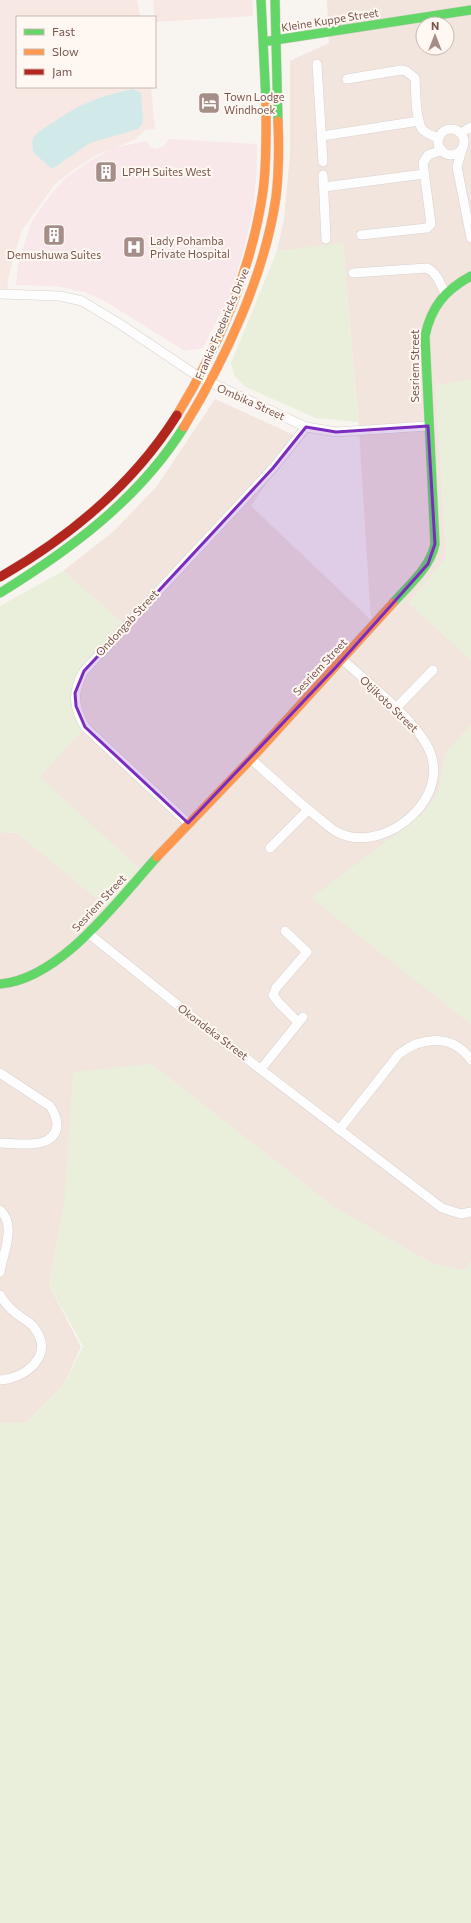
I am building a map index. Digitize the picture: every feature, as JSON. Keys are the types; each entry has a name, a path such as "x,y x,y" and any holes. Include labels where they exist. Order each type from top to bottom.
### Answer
{"main road":[{"name":"Frankie Fredericks Drive","path":"0,577 41,552 79,523 134,472 162,438 199,377 229,311 252,247 260,210 265,168 261,0"},
{"name":"Frankie Fredericks Drive","path":"0,593 57,558 118,508 144,482 168,452 211,384 239,322 260,264 272,217 278,170 277,40 275,0"},
{"name":"Kleine Kuppe Street","path":"263,41 471,10"},
{"name":"Sesriem Street","path":"0,984 13,983 36,974 52,965 88,933 188,823 252,759 419,576 432,554 435,544 428,426 425,336 431,313 445,293 471,276"}],"street":[{"path":"317,64 323,162"},
{"path":"347,79 401,70 410,74 414,78 419,121 426,133 439,138"},
{"path":"322,136 419,121"},
{"path":"461,133 471,127"},
{"path":"457,167 466,147 465,141 458,130 450,129 442,133 439,138 439,144 457,167 471,238"},
{"path":"361,235 427,228 431,224 431,220 424,174 425,158 428,155 444,152 455,154 466,147"},
{"path":"324,187 424,174"},
{"path":"323,175 326,238"},
{"path":"353,273 427,268 432,270 437,276 445,293"},
{"name":"Ombika Street","path":"0,294 60,296 82,301 211,384 306,427 336,432 428,426"},
{"name":"Ondongab Street","path":"188,823 85,727 76,706 75,693 77,683 84,670 273,468 306,427"},
{"name":"Otjikoto Street","path":"252,759 308,810 337,832 350,836 368,837 388,833 402,824 419,808 428,795 432,783 432,759 423,738 395,709 343,660"},
{"path":"395,709 433,670"},
{"path":"270,848 308,810"},
{"path":"261,1069 301,1020 279,1003 273,995 276,988 311,955 286,932"},
{"name":"Okondeka Street","path":"88,933 159,991 442,1208 461,1214 471,1212"},
{"path":"339,1130 399,1054 408,1047 422,1042 438,1040 451,1042 467,1054 471,1060"},
{"path":"0,1073 50,1106 57,1121 56,1129 52,1137 46,1141 35,1144 0,1143"},
{"path":"0,1210 4,1214 9,1227 0,1272"},
{"path":"0,1295 6,1304 37,1330 40,1342 40,1353 34,1366 24,1373 10,1379 0,1380"}],"highlighted area":[{"path":"428,426 435,544 428,564 337,666 188,823 85,727 76,706 75,693 84,671 273,468 306,427 336,432"}],"shaded area":[{"path":"0,0 137,0 140,16 16,16 16,88 151,88 155,129 145,130 134,140 96,155 55,184 22,230 13,258 7,294 0,294"},
{"path":"153,0 252,0 253,16 156,22 156,16 154,16"},
{"path":"327,0 471,0 471,380 436,385 446,558 409,603 471,660 471,725 445,754 439,791 423,814 312,898 471,1024 471,1262 464,1271 431,1263 335,1208 151,1064 64,1206 49,1285 81,1347 63,1386 26,1423 0,1423 0,832 17,833 110,909 143,872 39,777 85,727 81,719 77,683 125,625 63,571 114,531 157,486 215,399 298,437 251,506 371,620 359,430 343,244 277,251 284,219 290,155 290,61 329,43"},
{"name":"Lady Pohamba Private Hospital","path":"169,139 257,144 257,168 253,211 230,295 203,348 185,351 106,302 85,292 54,286 16,285 19,260 32,221 52,193 67,177 90,161 113,148 147,141 150,148 156,149 164,146"}],"green space":[{"path":"343,243 358,422 316,418 246,387 234,375 231,363 277,251"},
{"path":"471,380 471,660 409,603 446,558 436,385"},
{"path":"63,571 126,625 84,671 75,693 85,727 40,777 143,872 110,909 17,833 0,832 0,606"},
{"path":"471,725 471,1024 311,898 423,814 439,790 445,754"},
{"path":"151,1064 335,1208 431,1263 464,1271 471,1262 471,1923 0,1923 0,1423 26,1423 63,1386 83,1346 49,1285 64,1206 73,1072"}],"water":[{"path":"133,89 141,93 143,123 138,129 90,143 52,169 33,152 32,143 34,137 64,115 92,101 111,94"}],"traffic: fast":[{"path":"261,0 266,102"},
{"path":"275,0 278,121"},
{"path":"269,41 471,10"},
{"path":"393,603 412,583 429,561 435,544 425,336 431,316 440,300 454,287 471,276"},
{"path":"0,593 78,540 125,500 166,453 184,427"},
{"path":"0,984 23,979 45,968 66,953 87,935 106,915 157,857"}],"traffic: slow":[{"path":"177,415 206,363 219,335 242,278 251,249 263,191 266,147 266,102"},
{"path":"184,427 214,374 228,345 253,286 263,256 271,227 276,197 278,178 278,121"},
{"path":"157,857 251,759 393,603"}],"traffic: jam":[{"path":"0,577 51,544 99,507 141,464 177,415"}],"place":[{"name":"Town Lodge Windhoek","path":"209,103"},
{"name":"LPPH Suites West","path":"106,172"},
{"name":"Demushuwa Suites","path":"54,235"},
{"name":"Lady Pohamba Private Hospital","path":"134,247"}]}
